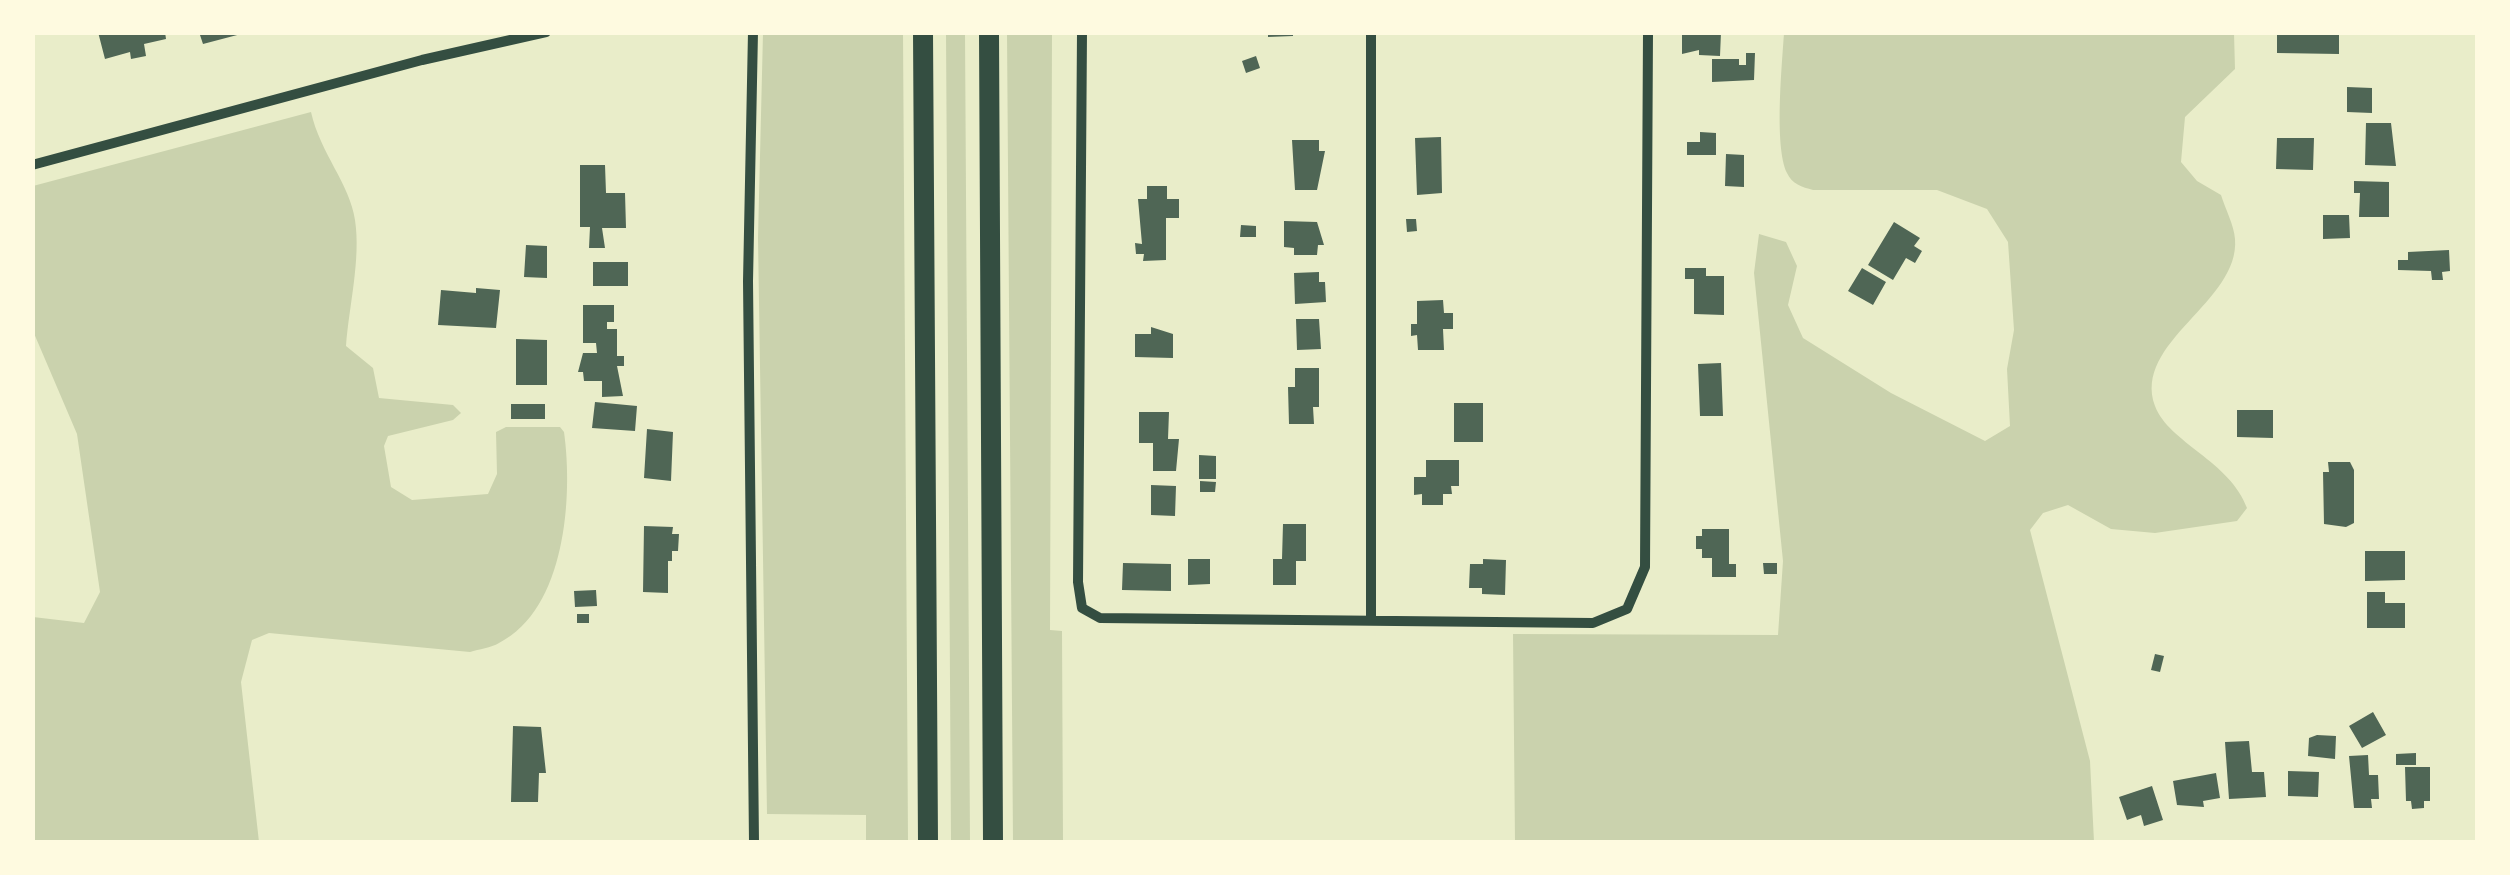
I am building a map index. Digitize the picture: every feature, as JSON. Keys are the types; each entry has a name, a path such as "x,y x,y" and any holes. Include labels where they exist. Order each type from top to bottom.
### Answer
{"highway":[{"path":"923,32 928,842"},
{"path":"989,32 993,842"}],"street":[{"path":"32,165 422,60 546,32"},
{"path":"753,32 748,281 754,842"},
{"path":"1082,32 1078,582 1082,608 1100,618 1593,624 1619,614 1632,601 1640,584 1646,548 1648,32"},
{"path":"1371,32 1371,620"}],"green space":[{"path":"763,33 903,33 908,842 866,842 866,815 767,814 758,238"},
{"path":"946,33 965,33 970,842 951,842"},
{"path":"1007,33 1052,33 1050,630 1062,631 1063,842 1013,842"},
{"path":"1784,33 2234,33 2235,69 2185,117 2181,162 2197,181 2221,195 2235,239 2232,262 2221,283 2158,362 2152,383 2155,406 2162,419 2227,477 2247,508 2237,521 2155,533 2111,529 2068,505 2043,513 2030,530 2090,761 2094,842 1515,842 1513,634 1778,635 1783,561 1754,273 1759,234 1786,242 1797,266 1788,305 1803,338 1891,393 1985,441 2010,426 2007,369 2014,330 2008,242 1987,209 1937,190 1813,190 1792,180 1783,161 1781,144"},
{"path":"311,112 355,220 356,266 346,346 373,368 379,398 453,405 461,413 453,420 388,436 384,446 391,487 412,500 488,494 497,474 496,432 506,427 560,427 564,432 567,487 560,549 551,578 539,605 521,627 496,645 470,652 269,633 252,640 241,682 259,842 33,842 33,617 84,623 100,592 77,434 33,331 33,186"}],"building":[{"path":"98,32 165,32 166,39 144,44 146,56 131,59 130,52 105,59"},
{"path":"199,32 240,32 241,34 203,44"},
{"path":"1268,32 1293,32 1293,36 1268,37"},
{"path":"1721,32 1720,56 1699,55 1699,50 1682,54 1682,35"},
{"path":"2277,32 2339,32 2339,54 2277,53"},
{"path":"1746,53 1755,53 1754,80 1712,82 1712,59 1739,59 1739,65 1746,65"},
{"path":"1256,56 1260,68 1246,73 1242,61"},
{"path":"2347,87 2372,88 2372,113 2347,112"},
{"path":"2366,123 2391,123 2396,166 2365,165"},
{"path":"1700,132 1716,133 1716,155 1687,155 1687,142 1700,142"},
{"path":"1441,137 1442,193 1417,195 1415,138"},
{"path":"2277,138 2314,138 2313,170 2276,169"},
{"path":"1292,140 1319,140 1319,151 1325,151 1317,190 1295,190"},
{"path":"1726,154 1744,155 1744,187 1725,186"},
{"path":"580,165 605,165 606,193 625,193 626,228 602,228 605,248 589,248 590,227 580,227"},
{"path":"2354,181 2389,182 2389,217 2359,217 2360,193 2354,193"},
{"path":"1147,186 1167,186 1167,199 1179,199 1179,218 1166,218 1166,260 1143,261 1144,254 1136,254 1135,243 1142,244 1138,199 1147,199"},
{"path":"2323,215 2349,215 2350,238 2323,239"},
{"path":"1406,219 1416,219 1417,231 1407,232"},
{"path":"1284,221 1317,222 1324,245 1318,245 1317,255 1294,255 1294,248 1284,247"},
{"path":"1894,222 1920,238 1914,246 1922,251 1915,263 1906,258 1893,280 1868,265"},
{"path":"1241,225 1256,226 1256,237 1240,237"},
{"path":"526,245 547,246 547,278 524,277"},
{"path":"2449,250 2450,271 2442,272 2443,280 2432,280 2431,271 2398,270 2398,260 2408,260 2408,252"},
{"path":"593,262 628,262 628,286 593,286"},
{"path":"1685,268 1706,268 1706,276 1724,276 1724,315 1694,314 1694,279 1685,279"},
{"path":"1862,268 1886,282 1873,305 1848,291"},
{"path":"1319,272 1319,282 1325,282 1326,302 1295,304 1294,273"},
{"path":"476,288 500,290 496,328 438,325 441,290 476,293"},
{"path":"1443,300 1444,313 1453,313 1453,329 1443,329 1444,350 1418,350 1417,335 1411,336 1411,324 1417,324 1417,301"},
{"path":"583,305 614,305 614,322 607,322 607,329 617,329 617,356 624,356 624,366 617,366 623,396 602,397 602,381 584,381 583,372 578,372 583,353 597,353 596,343 583,343"},
{"path":"1296,319 1319,319 1321,349 1297,350"},
{"path":"1151,327 1173,334 1173,358 1135,357 1135,334 1151,334"},
{"path":"516,339 547,340 547,385 516,385"},
{"path":"1721,363 1723,416 1700,416 1698,364"},
{"path":"1295,368 1319,368 1319,407 1313,407 1314,424 1289,424 1288,387 1295,387"},
{"path":"595,402 637,406 635,431 592,428"},
{"path":"1454,403 1483,403 1483,442 1454,442"},
{"path":"511,404 545,404 545,419 511,419"},
{"path":"2237,410 2273,410 2273,438 2237,437"},
{"path":"1139,412 1169,412 1168,439 1179,439 1176,471 1153,471 1153,443 1139,443"},
{"path":"647,429 673,432 671,481 644,478"},
{"path":"1199,455 1216,456 1216,479 1199,479"},
{"path":"1426,460 1459,460 1459,486 1451,486 1452,494 1443,494 1443,505 1422,505 1422,494 1414,495 1414,477 1426,477"},
{"path":"2328,462 2350,462 2354,470 2354,523 2346,527 2324,524 2323,472 2329,472"},
{"path":"1200,481 1216,482 1215,492 1200,492"},
{"path":"1151,485 1176,486 1175,516 1151,515"},
{"path":"1283,524 1306,524 1306,561 1296,561 1296,585 1273,585 1273,559 1282,559"},
{"path":"644,526 673,527 672,534 679,534 678,551 672,551 672,561 668,561 668,593 643,592"},
{"path":"1702,529 1729,529 1729,564 1736,564 1736,577 1712,577 1712,558 1702,558 1702,549 1696,549 1696,536 1702,536"},
{"path":"2365,551 2405,551 2405,580 2365,581"},
{"path":"1188,559 1210,559 1210,584 1188,585"},
{"path":"1483,559 1506,560 1505,595 1482,594 1482,588 1469,588 1470,564 1483,564"},
{"path":"1123,563 1171,564 1171,591 1122,590"},
{"path":"1763,563 1777,563 1777,574 1764,574"},
{"path":"596,590 597,606 575,607 574,591"},
{"path":"2367,592 2385,592 2385,603 2405,603 2405,628 2367,628"},
{"path":"577,614 589,614 589,623 577,623"},
{"path":"2155,654 2164,656 2160,672 2151,670"},
{"path":"2373,712 2386,735 2362,748 2349,726"},
{"path":"513,726 541,727 546,773 539,773 538,802 511,802"},
{"path":"2336,736 2335,759 2308,756 2309,738"},
{"path":"2249,741 2252,772 2264,772 2266,797 2229,799 2225,742"},
{"path":"2416,753 2416,765 2396,765 2396,754"},
{"path":"2368,755 2369,775 2378,775 2379,799 2371,799 2372,808 2354,808 2349,756"},
{"path":"2405,767 2430,767 2430,801 2424,801 2424,808 2412,809 2411,801 2406,801"},
{"path":"2288,771 2319,772 2318,797 2288,796"},
{"path":"2216,773 2220,798 2203,801 2204,807 2177,805 2173,781"},
{"path":"2152,786 2163,820 2144,826 2141,815 2127,820 2119,797"}]}
